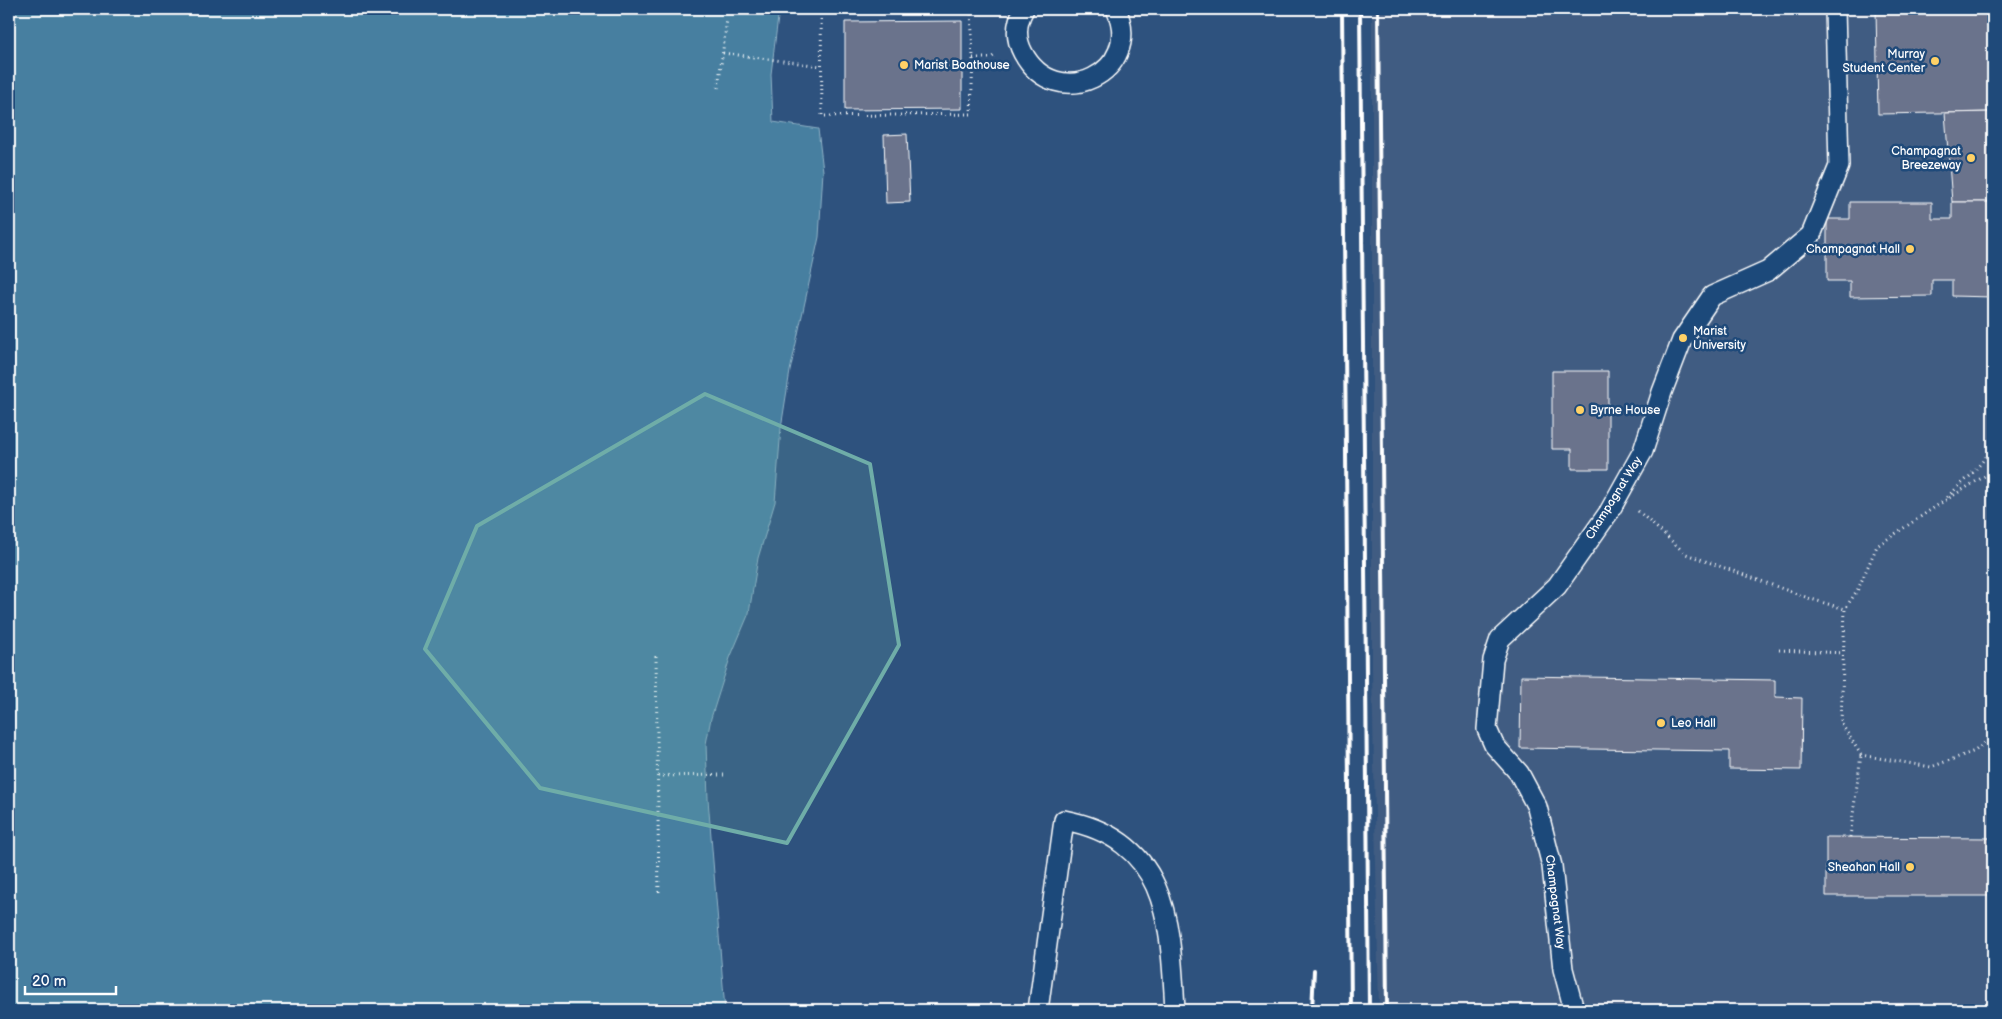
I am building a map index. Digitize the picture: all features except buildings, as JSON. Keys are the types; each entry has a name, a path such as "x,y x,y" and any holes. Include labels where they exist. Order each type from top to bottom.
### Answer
{"lane":[{"path":"1024,9 1017,27 1017,35 1020,48 1028,62 1039,74 1056,82 1074,84 1091,80 1107,69 1117,55 1122,37 1121,20 1116,9"},
{"name":"Champagnat Way","path":"1574,1010 1563,969 1552,866 1537,807 1519,773 1494,745 1487,729 1493,660 1500,639 1557,586 1609,512 1643,451 1662,392 1682,340 1712,296 1768,270 1811,235 1839,166 1835,9"},
{"path":"1038,1010 1064,820 1099,830 1116,839 1141,860 1152,876 1165,914 1169,936 1175,1010"}],"path":[{"path":"971,10 973,58 971,114 822,116 821,10 1024,9"},
{"path":"718,88 727,18"},
{"path":"723,53 821,66"},
{"path":"1941,503 1970,476 1993,449"},
{"path":"1850,837 1861,755 1841,723 1845,609 1858,589 1877,546 1993,471"},
{"path":"1619,494 1686,554 1811,599 1845,609"},
{"path":"1779,650 1843,654"},
{"path":"656,656 659,896"},
{"path":"1861,755 1931,766 1975,751 1993,736"},
{"path":"658,776 724,775"}],"highlighted area":[{"path":"705,394 870,464 899,645 787,843 540,788 425,649 477,526"}],"shaded area":[{"path":"9,9 779,9 771,74 773,122 818,129 823,171 819,237 790,371 781,428 775,502 758,558 749,613 730,658 711,718 706,744 708,799 725,1010 9,1010"},
{"name":"Marist University","path":"1372,9 1993,9 1993,1010 1379,1010 1372,668"}],"railway":[{"path":"1342,9 1351,1010"},
{"path":"1360,9 1369,1010"},
{"path":"1378,9 1387,1010"},
{"path":"1312,1010 1314,970"}],"place":[{"name":"Murray Student Center","path":"1935,61"},
{"name":"Marist Boathouse","path":"904,65"},
{"name":"Champagnat Breezeway","path":"1971,158"},
{"name":"Champagnat Hall","path":"1910,249"},
{"name":"Marist University","path":"1683,338"},
{"name":"Byrne House","path":"1580,410"},
{"name":"Leo Hall","path":"1661,723"},
{"name":"Sheahan Hall","path":"1910,867"}]}
